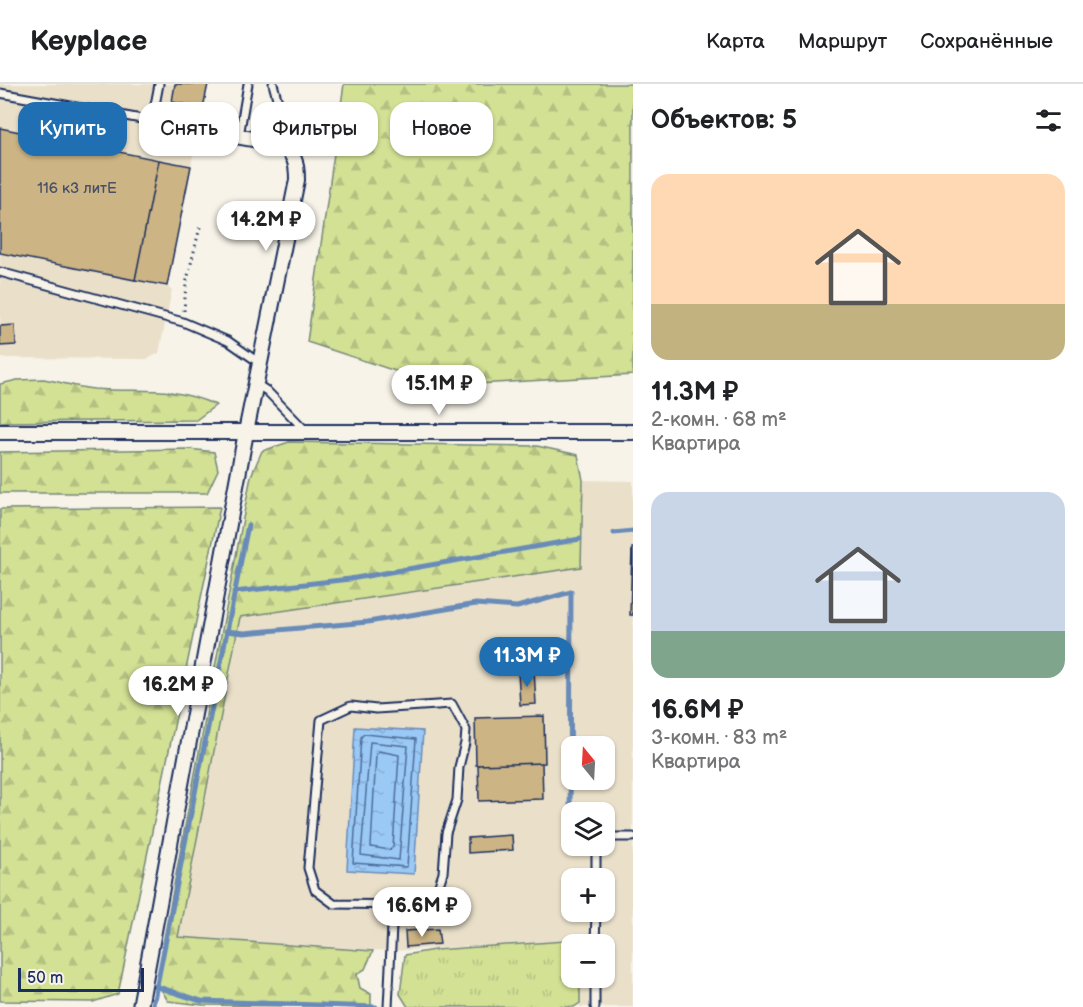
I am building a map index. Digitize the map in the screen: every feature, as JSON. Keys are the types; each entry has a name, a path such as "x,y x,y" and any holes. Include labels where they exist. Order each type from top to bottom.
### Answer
{"street":[{"path":"239,136 251,138"},
{"path":"140,1007 246,432 297,180 297,164 293,156"},
{"path":"0,432 633,432"}],"lane":[{"path":"156,102 159,84"},
{"path":"239,136 248,84"},
{"path":"273,84 278,102"},
{"path":"0,93 139,119"},
{"path":"0,272 183,322 228,341 261,364"},
{"path":"256,384 267,391 306,431"},
{"path":"452,704 466,730 457,800 446,833 443,873 437,891 415,905 393,906 334,904 315,890 308,868 321,720 351,706 376,709 452,704"},
{"path":"615,837 633,837"},
{"path":"388,1007 393,906"},
{"path":"595,988 595,1007"}],"path":[{"path":"183,322 186,284 201,223"}],"shaded area":[{"path":"0,84 208,84 203,102 139,102 139,156 193,156 167,286 172,290 159,353 148,359 0,358"},
{"path":"583,480 633,481 633,1007 580,1007 580,988 615,988 615,934 561,934 561,941 391,951 178,937 240,617 581,567"}],"green space":[{"path":"344,84 633,84 633,375 441,386 307,342 334,156 378,156 378,102 341,102"},
{"path":"44,379 94,389 183,394 216,405 196,420 0,422 0,384 17,380"},
{"path":"289,442 537,446 578,455 583,480 581,567 240,617 178,937 373,951 365,969 357,974 360,988 371,994 371,1007 203,1005 168,1001 158,984 164,938 251,476 262,451"},
{"path":"189,449 214,452 218,470 207,493 0,493 0,452"},
{"path":"220,507 118,994 93,1002 0,1001 0,509"},
{"path":"561,941 561,988 580,988 580,1003 574,1007 408,1007 400,994 405,955 434,950"}],"water":[{"path":"355,727 423,731 414,874 347,870"}],"building":[{"path":"175,84 208,84 204,102 172,102"},
{"path":"0,128 18,132 18,156 127,156 127,154 159,160 135,280 0,253"},
{"path":"159,160 191,166 167,286 135,280"},
{"path":"15,325 16,345 0,346 0,326"},
{"path":"632,548 633,615 630,615"},
{"path":"534,670 536,704 520,705 518,671"},
{"path":"544,716 545,763 476,765 475,718"},
{"path":"542,763 543,799 479,801 478,765"},
{"path":"512,835 513,850 468,853 468,838"},
{"path":"438,929 440,944 406,947 405,931"}],"waterway":[{"path":"153,1005 248,525"},
{"path":"614,533 633,531"},
{"path":"234,592 350,579 580,539"},
{"path":"226,631 244,633 368,622 476,604 517,607 571,592 570,802"},
{"path":"155,986 201,1001 376,1007"}]}
